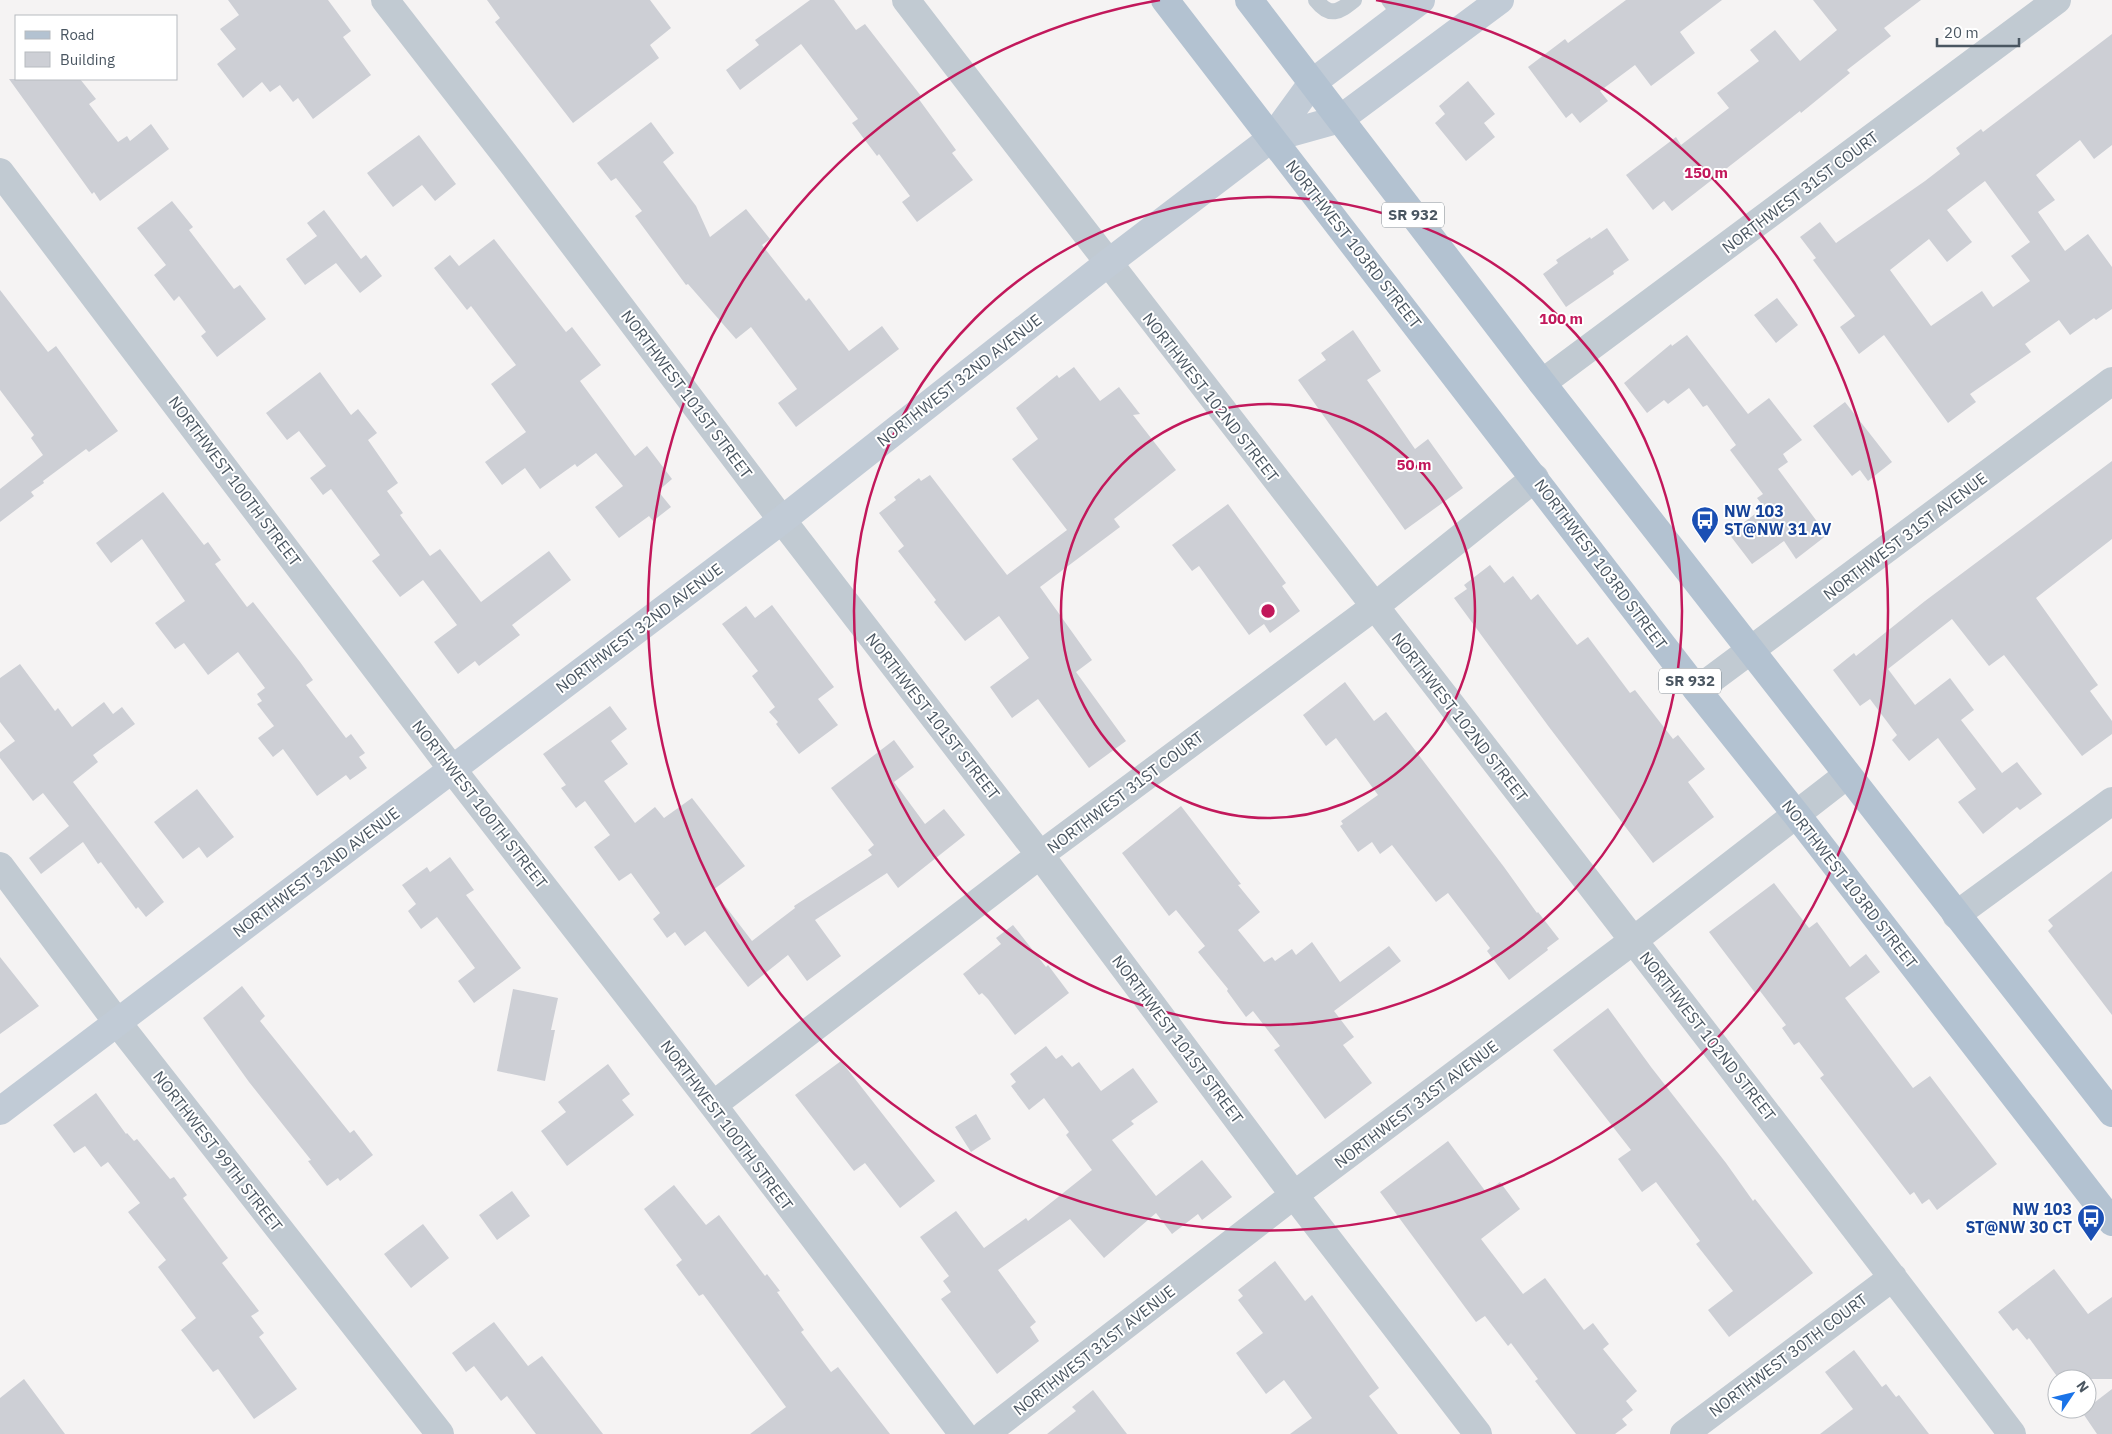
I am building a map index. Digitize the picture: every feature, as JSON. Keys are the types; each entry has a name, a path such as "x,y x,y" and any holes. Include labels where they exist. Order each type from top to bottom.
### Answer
{"main road":[{"name":"NORTHWEST 103RD STREET","path":"1165,0 1697,690 1796,814 2112,1222"},
{"name":"SR 932","path":"1249,0 1542,383 2112,1113"},
{"name":"NORTHWEST 32ND AVENUE","path":"1272,138 1340,118 1500,0"},
{"name":"NORTHWEST 32ND AVENUE","path":"0,1111 782,520 1108,263 1272,138 1312,83 1403,5"}],"street":[{"name":"NORTHWEST 101ST STREET","path":"386,0 1040,855 1294,1196 1478,1434"},
{"name":"NORTHWEST 102ND STREET","path":"906,0 1374,607 1634,940 2012,1434"},
{"name":"NORTHWEST 31ST COURT","path":"1542,383 2057,0"},
{"name":"NORTHWEST 100TH STREET","path":"0,172 452,769 713,1105 963,1434"},
{"name":"NORTHWEST 31ST AVENUE","path":"1697,690 2112,381"},
{"name":"NORTHWEST 31ST COURT","path":"713,1105 1040,855 1374,607 1535,478"},
{"name":"NORTHWEST 31ST AVENUE","path":"985,1434 1294,1196 1634,940 1847,775"},
{"path":"1956,915 2112,801"},
{"name":"NORTHWEST 99TH STREET","path":"0,866 117,1022 440,1434"},
{"name":"NORTHWEST 30TH COURT","path":"1684,1434 1893,1277"}],"lane":[{"path":"1316,0 1330,12 1340,11 1354,0"}],"building":[{"path":"228,0 328,0 351,31 343,37 371,75 313,119 298,98 293,102 280,85 270,92 262,82 243,98 217,64 236,49 220,29 239,15"},
{"path":"487,0 650,0 671,28 650,45 659,58 573,123 495,22 500,18"},
{"path":"810,0 834,0 856,30 865,24 921,96 918,98 956,150 952,153 973,180 917,222 902,202 910,196 879,154 877,156 852,123 858,119 801,44 740,90 726,70 759,45 755,40"},
{"path":"1626,0 1722,0 1680,32 1695,53 1651,86 1635,65 1600,91 1608,101 1580,123 1572,113 1566,118 1528,67 1565,39 1568,43"},
{"path":"1813,0 1921,0 1884,28 1891,36 1847,70 1850,73 1801,113 1800,111 1672,211 1664,201 1653,210 1626,175 1676,137 1681,145 1729,108 1717,93 1759,61 1750,50 1775,30 1800,61 1837,30"},
{"path":"2112,34 2112,145 2094,159 2080,140 2036,175 2055,200 2038,212 2065,251 2088,234 2112,267 2112,309 2096,320 2094,318 2070,335 2059,320 2025,344 2031,352 1970,394 1976,402 1948,423 1884,335 1859,354 1840,327 1855,316 1813,260 1816,258 1800,237 1820,222 1836,243 1925,181 1960,154 1956,148 1981,129 1983,132","holes":["1985,181 2030,242 2011,256 2030,281 1993,307 1982,291 1931,326 1890,270 1929,239 1947,262 1972,242 1947,210"]},
{"path":"9,79 81,80 96,99 89,104 118,142 127,136 130,141 151,124 169,149 100,201 94,192 92,194"},
{"path":"1468,81 1495,114 1484,123 1495,137 1466,161 1435,123 1445,114 1439,106"},
{"path":"651,122 674,153 663,162 696,206 710,237 746,209 770,239 762,245 806,301 809,298 849,351 882,326 899,349 796,427 778,403 797,389 751,327 736,339 688,284 686,285 635,216 642,211 616,178 611,181 597,163"},
{"path":"419,135 456,184 435,201 422,185 393,207 367,173"},
{"path":"172,201 193,227 189,230 234,289 240,285 266,319 217,357 201,336 206,332 179,296 174,301 154,275 166,265 137,228"},
{"path":"324,210 361,259 366,255 382,276 360,293 336,263 305,285 286,259 317,236 307,223"},
{"path":"1607,228 1629,260 1613,271 1614,274 1566,307 1543,274 1558,263 1556,260"},
{"path":"494,239 566,332 572,327 601,365 580,381 635,456 647,446 672,479 658,491 671,507 653,521 649,516 619,538 595,507 623,486 596,453 577,467 575,464 540,489 525,468 502,485 485,462 526,432 491,384 516,365 471,306 467,310 434,268 450,255 459,266"},
{"path":"0,290 48,352 56,346 118,431 89,452 86,449 43,481 44,483 31,492 34,496 0,522 0,489 43,455 31,438 34,435 0,390"},
{"path":"1777,298 1798,325 1776,343 1754,315"},
{"path":"1353,330 1381,371 1367,380 1415,449 1428,439 1463,488 1405,530 1298,380 1326,360 1321,353"},
{"path":"1687,335 1748,414 1769,398 1802,440 1783,454 1788,462 1778,469 1827,535 1796,559 1784,541 1752,564 1729,534 1764,507 1757,498 1763,494 1730,450 1736,445 1707,405 1703,407 1689,388 1668,404 1664,400 1647,413 1624,383 1671,344 1672,346"},
{"path":"1074,367 1100,401 1119,387 1140,414 1133,415 1176,470 1114,519 1120,527 1040,587 1092,660 1076,672 1126,741 1089,768 1038,699 1012,718 990,687 1029,658 999,616 965,641 934,602 936,600 898,551 904,546 879,513 896,500 894,497 919,478 921,481 930,475 1007,575 1067,530 1012,459 1038,439 1016,408 1057,375 1059,378"},
{"path":"320,372 351,415 358,409 377,433 368,440 398,483 387,491 403,513 400,515 430,556 440,549 481,602 549,551 571,580 512,625 520,635 479,666 475,661 458,674 434,642 457,625 423,580 400,597 372,561 380,555 331,489 323,495 310,478 326,466 299,431 287,440 266,413"},
{"path":"1845,402 1892,462 1868,481 1860,470 1852,476 1813,426"},
{"path":"2112,461 2112,539 2036,598 2098,685 2090,691 2112,721 2112,734 2082,756 2004,655 1989,666 1952,619 1888,669 1915,705 1950,678 1974,710 1961,720 2002,773 2017,762 2042,794 2020,810 2017,807 1983,834 1958,802 1976,789 1938,738 1909,761 1892,740 1897,735 1870,699 1860,706 1833,670 1854,653 1856,656 1925,601"},
{"path":"163,492 204,545 208,542 221,560 215,564 247,607 253,602 300,662 313,680 306,685 346,738 351,734 365,753 359,757 367,768 350,780 346,775 317,796 283,749 273,757 258,738 274,726 257,704 262,701 257,694 265,688 238,652 208,675 184,643 175,649 155,623 185,601 142,539 111,563 96,543"},
{"path":"1228,504 1286,583 1282,586 1300,611 1270,633 1264,624 1249,635 1199,566 1192,571 1172,545"},
{"path":"1490,565 1504,583 1513,576 1531,600 1538,594 1577,645 1588,637 1630,693 1635,690 1673,739 1678,735 1705,769 1688,782 1714,817 1653,863 1454,598 1467,589 1464,585"},
{"path":"772,605 834,687 818,699 838,725 799,754 776,724 778,722 769,712 775,707 752,676 758,671 722,624 746,606 755,618"},
{"path":"20,664 55,711 58,708 72,727 104,702 113,714 122,707 135,724 93,755 98,762 73,782 164,902 146,917 138,907 136,909 101,862 98,864 83,842 41,874 29,858 69,826 43,793 33,801 0,758 0,752 15,741 0,722 0,678"},
{"path":"1345,682 1374,721 1386,712 1537,913 1559,939 1547,948 1548,950 1509,980 1487,951 1490,948 1448,893 1436,902 1392,845 1380,854 1372,842 1358,852 1340,826 1343,824 1341,821 1378,795 1336,738 1326,746 1303,715"},
{"path":"610,706 627,729 611,741 628,764 604,781 635,823 655,807 664,818 692,798 745,866 713,890 752,941 795,908 794,906 872,855 868,850 874,845 831,788 894,740 914,767 894,782 925,824 944,809 965,835 898,888 887,873 815,920 841,956 807,981 788,955 748,987 705,931 685,946 675,932 667,938 653,919 660,913 631,873 619,881 594,847 610,835 585,801 576,808 561,788 566,785 543,754"},
{"path":"197,789 234,837 207,858 199,847 183,859 154,822"},
{"path":"1181,806 1241,884 1238,885 1260,912 1238,930 1264,962 1272,957 1275,961 1292,949 1296,955 1312,942 1340,982 1389,946 1401,961 1334,1011 1354,1037 1343,1045 1372,1083 1325,1119 1274,1050 1280,1046 1253,1011 1246,1017 1227,991 1228,989 1198,952 1205,946 1176,910 1169,916 1122,853"},
{"path":"450,857 474,890 466,895 521,968 474,1003 458,981 475,968 437,917 421,929 408,911 416,904 402,885 427,867 430,872"},
{"path":"2112,871 2112,1015 2048,931 2053,926 2048,920"},
{"path":"1774,883 1809,928 1817,922 1850,967 1866,954 1880,972 1845,998 1913,1088 1930,1076 1997,1164 1937,1210 1929,1199 1922,1204 1914,1192 1910,1195 1820,1078 1824,1075 1799,1042 1794,1045 1782,1028 1786,1025 1760,991 1756,994 1709,932"},
{"path":"1013,925 1046,967 1048,965 1069,993 1015,1035 988,999 982,993 979,995 963,974 1001,944 996,938"},
{"path":"0,957 39,1006 0,1034"},
{"path":"242,986 265,1016 260,1021 350,1133 354,1130 373,1155 340,1181 338,1178 327,1186 308,1161 311,1160 249,1082 203,1018"},
{"path":"513,989 558,998 551,1030 555,1030 545,1081 497,1071"},
{"path":"1608,1008 1753,1201 1755,1199 1813,1273 1729,1337 1708,1310 1733,1291 1696,1244 1700,1241 1656,1182 1642,1192 1618,1159 1631,1150 1553,1050"},
{"path":"1046,1046 1056,1059 1062,1055 1072,1067 1079,1062 1101,1091 1133,1068 1158,1102 1131,1121 1134,1124 1112,1140 1156,1196 1202,1160 1232,1197 1202,1220 1198,1214 1172,1234 1156,1213 1104,1258 1070,1219 998,1270 1036,1322 1030,1327 1039,1341 997,1374 941,1299 951,1292 943,1281 949,1276 920,1237 956,1211 984,1248 1026,1218 1028,1221 1092,1170 1066,1135 1069,1132 1044,1098 1029,1110 1011,1086 1016,1082 1010,1074"},
{"path":"841,1061 935,1181 900,1208 865,1163 854,1171 795,1095"},
{"path":"608,1064 630,1094 622,1100 634,1115 567,1166 541,1131 566,1112 558,1102"},
{"path":"96,1093 126,1134 134,1141 137,1139 170,1179 174,1177 187,1195 183,1198 228,1258 222,1263 259,1311 251,1316 264,1333 259,1337 297,1389 254,1419 218,1369 213,1372 181,1330 196,1318 158,1267 166,1260 128,1212 140,1203 108,1162 101,1167 85,1146 74,1153 53,1125"},
{"path":"976,1114 991,1139 971,1152 955,1127"},
{"path":"1448,1141 1486,1192 1500,1182 1520,1209 1481,1239 1523,1294 1545,1278 1584,1330 1593,1323 1609,1344 1603,1349 1637,1391 1626,1401 1633,1410 1622,1419 1627,1425 1615,1434 1576,1434 1535,1381 1538,1379 1511,1343 1508,1346 1485,1316 1476,1322 1380,1192"},
{"path":"674,1185 706,1225 719,1215 765,1276 767,1274 780,1291 777,1292 804,1330 801,1332 831,1372 838,1367 890,1434 750,1434 786,1407 703,1294 699,1296 676,1265 682,1260 644,1209"},
{"path":"512,1191 530,1216 497,1240 479,1215"},
{"path":"423,1224 449,1258 411,1288 384,1254"},
{"path":"1275,1261 1305,1301 1312,1295 1379,1388 1369,1396 1398,1434 1290,1434 1312,1418 1284,1380 1266,1394 1236,1353 1263,1333 1238,1300 1243,1296 1238,1290"},
{"path":"2054,1269 2088,1314 2112,1297 2112,1379 2097,1379 2097,1369 2052,1369 2029,1338 2027,1340 2017,1328 2013,1331 1998,1312"},
{"path":"494,1322 528,1366 542,1356 603,1434 536,1434 507,1396 501,1401 474,1366 466,1372 452,1353"},
{"path":"1854,1350 1882,1387 1886,1384 1896,1397 1899,1395 1929,1434 1820,1434 1853,1409 1825,1372"},
{"path":"24,1379 65,1434 0,1434 0,1398"},
{"path":"2112,1389 2112,1434 2097,1434 2087,1419 2097,1419 2097,1400"},
{"path":"1093,1390 1127,1434 1047,1434 1076,1411 1072,1407"}],"place":[{"name":"NW 103 ST@NW 31 AV","path":"1705,544"},
{"name":"NW 103 ST@NW 30 CT","path":"2091,1242"}]}
